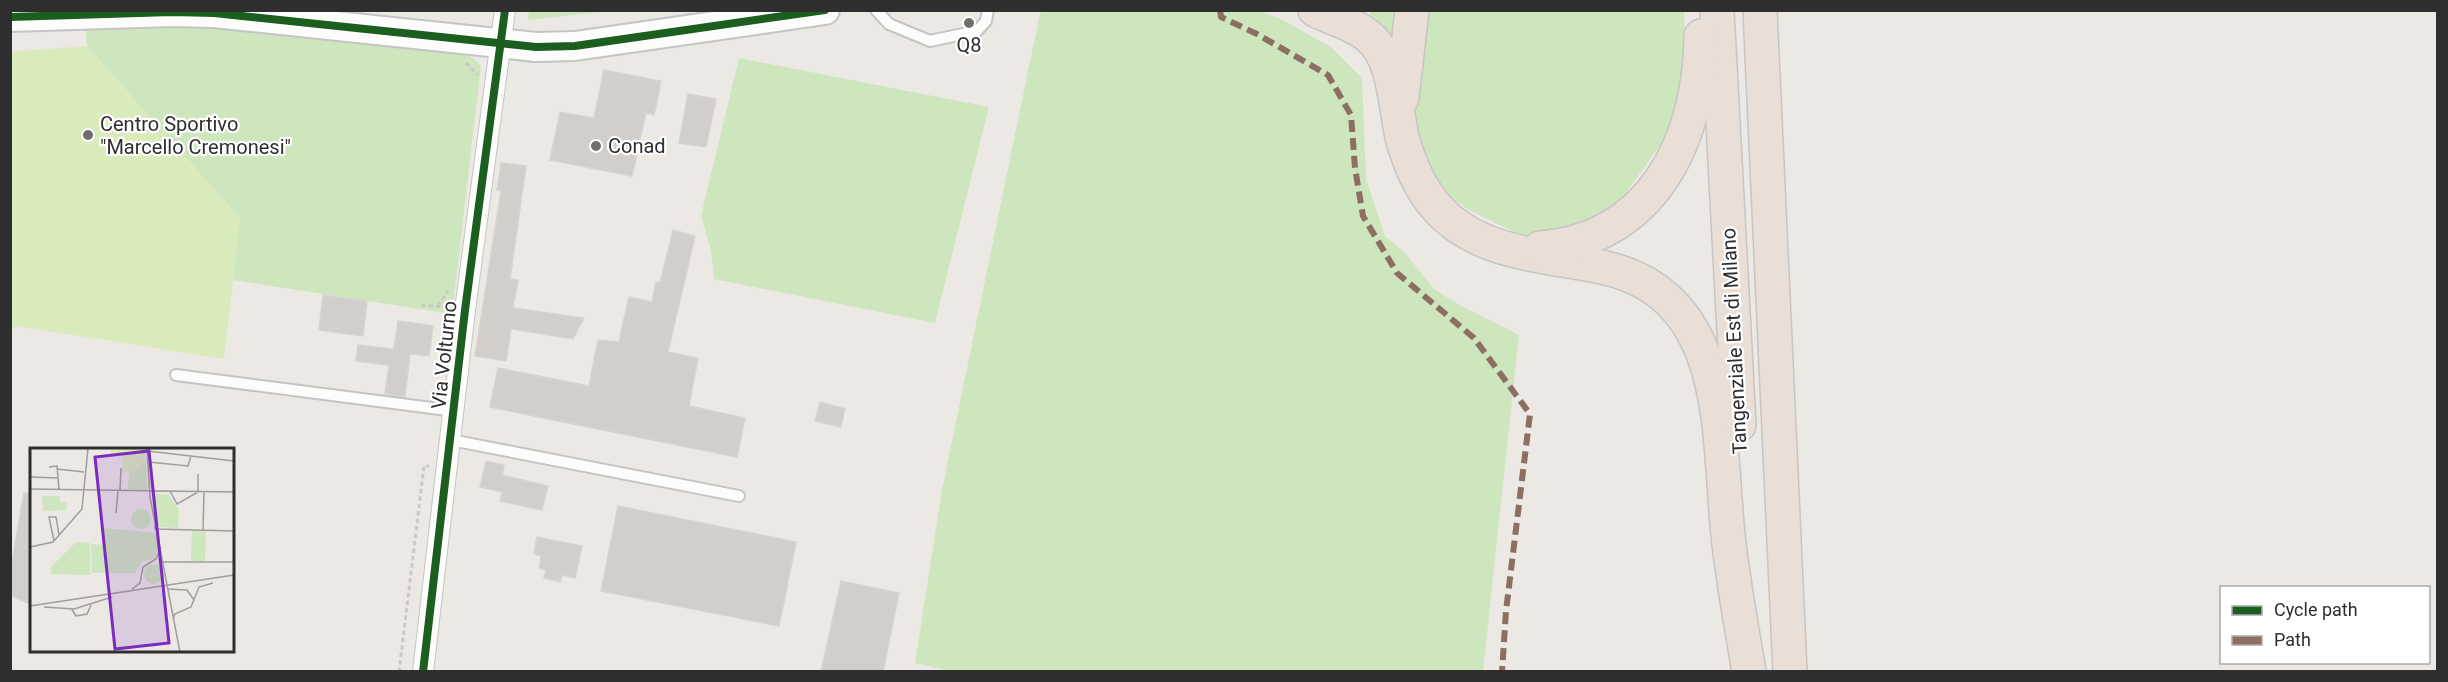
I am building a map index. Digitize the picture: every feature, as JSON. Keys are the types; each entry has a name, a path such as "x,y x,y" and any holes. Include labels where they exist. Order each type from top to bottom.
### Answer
{"highway":[{"path":"1315,10 1364,22 1384,57 1413,169 1424,191 1438,208 1471,235 1511,250 1606,268 1643,281 1675,309 1699,342 1711,374 1716,399 1728,536 1751,672"},
{"path":"1511,250 1561,245 1590,238 1621,223 1651,195 1676,154 1691,112 1700,69 1700,10"},
{"name":"Tangenziale Est di Milano","path":"1717,10 1751,672"},
{"name":"Tangenziale Est di Milano","path":"1760,10 1791,667"},
{"path":"1400,123 1412,14"}],"street":[{"name":"Via Volturno","path":"423,672 465,310 506,10"},
{"path":"10,17 129,12 229,14 536,47 575,46 825,10"}],"lane":[{"path":"876,10 889,24 930,41 977,32 986,21 988,10"},
{"path":"176,375 455,411"},
{"path":"451,440 740,496"}],"path":[{"path":"421,304 449,308"},
{"path":"399,672 424,466 430,466 431,455"}],"green space":[{"path":"529,10 610,11 528,20"},
{"path":"1063,10 1259,11 1281,19 1331,47 1362,78 1366,179 1385,236 1406,254 1434,289 1459,305 1519,335 1483,671 953,672 915,663 942,490 1040,13"},
{"path":"1371,11 1404,11 1397,44 1370,17"},
{"path":"1430,11 1684,11 1685,47 1681,111 1661,144 1608,218 1563,236 1524,237 1467,209 1443,191 1428,168 1417,131 1414,89 1421,28"},
{"path":"185,20 466,52 481,66 452,314 233,280 240,218 87,46 85,24"},
{"name":"Centro Sportivo \"Marcello Cremonesi\"","path":"87,46 240,218 224,359 17,326 11,331 11,52"},
{"path":"739,58 989,107 935,323 714,279 711,251 701,216"}],"building":[{"path":"604,70 661,81 654,115 646,113 632,176 550,160 560,112 594,118"},
{"path":"688,94 716,99 706,147 679,143"},
{"path":"501,163 526,166 510,279 518,280 513,308 584,318 573,339 511,329 506,361 475,356 501,191 497,190"},
{"path":"673,230 695,236 668,352 698,358 689,406 745,418 737,457 490,407 498,368 589,386 598,340 619,342 629,297 652,302 656,282 660,283"},
{"path":"323,295 367,301 363,336 319,330"},
{"path":"398,321 433,326 429,356 410,354 405,397 385,394 389,365 356,361 358,345 394,349"},
{"path":"820,402 845,409 841,427 815,421"},
{"path":"486,461 504,465 502,475 548,486 542,510 500,501 502,492 480,487"},
{"path":"24,493 30,493 30,604 10,595 10,573"},
{"path":"618,506 796,542 779,626 601,591"},
{"path":"537,537 582,546 575,578 562,575 560,582 544,578 546,570 539,568 541,556 534,554"},
{"path":"841,581 899,593 883,672 821,672"}],"marked path":[{"path":"1220,10 1221,17 1257,34 1328,75 1351,115 1355,168 1363,216 1397,273 1474,338 1530,414 1506,611 1502,672"}],"cycle path":[{"path":"423,672 465,310 505,10"},
{"path":"10,17 172,12 214,13 536,47 575,46 825,10"}],"place":[{"name":"Q8","path":"969,23"},
{"name":"Centro Sportivo \"Marcello Cremonesi\"","path":"88,135"},
{"name":"Conad","path":"596,146"}]}
